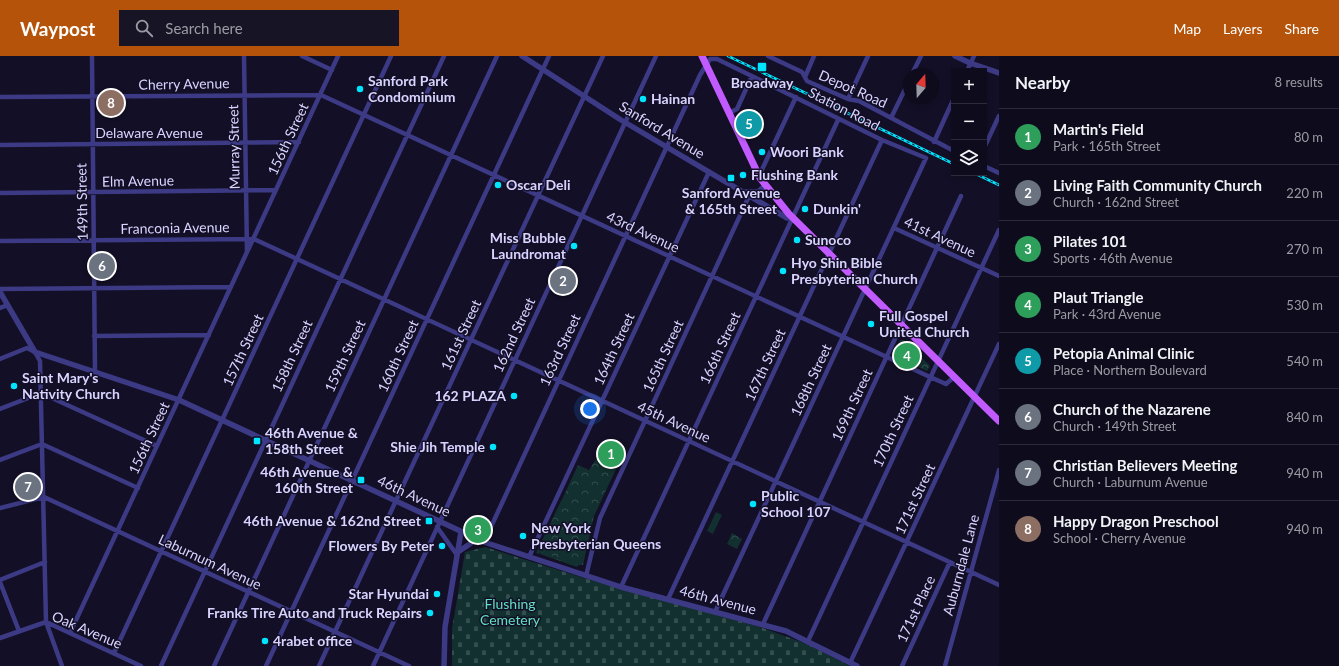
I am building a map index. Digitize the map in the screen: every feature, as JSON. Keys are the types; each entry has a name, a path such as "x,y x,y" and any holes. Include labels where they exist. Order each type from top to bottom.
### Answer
{"main road":[{"path":"702,56 708,62 729,113 760,177 766,185 793,218 992,416 999,421"}],"street":[{"name":"149th Street","path":"92,56 95,371"},
{"name":"Murray Street","path":"244,56 247,239"},
{"path":"302,56 332,70"},
{"name":"156th Street","path":"70,633 338,56"},
{"name":"157th Street","path":"114,653 391,56"},
{"name":"158th Street","path":"161,666 444,56"},
{"name":"159th Street","path":"214,666 497,56"},
{"name":"Sanford Avenue","path":"522,56 666,147 743,192 750,194 787,218 793,218"},
{"name":"160th Street","path":"266,666 550,56"},
{"name":"161st Street","path":"320,666 603,56"},
{"name":"162nd Street","path":"373,666 656,56"},
{"name":"Depot Road","path":"768,56 802,72 807,81 858,102 951,150"},
{"path":"805,77 814,56"},
{"path":"848,99 868,56"},
{"path":"915,68 921,56"},
{"path":"955,56 999,73"},
{"path":"968,68 974,56"},
{"name":"Station Road","path":"708,62 717,60 796,97 838,120 926,158"},
{"name":"163rd Street","path":"484,542 700,74 708,62"},
{"path":"729,113 737,109 752,76"},
{"path":"891,118 903,93"},
{"name":"Cherry Avenue","path":"0,97 321,94"},
{"name":"43rd Avenue","path":"321,94 886,358 946,384 954,377"},
{"path":"760,177 796,97"},
{"path":"934,142 951,104"},
{"path":"987,142 999,116"},
{"name":"166th Street","path":"621,587 838,120"},
{"name":"167th Street","path":"668,599 882,140"},
{"name":"Delaware Avenue","path":"0,145 298,142"},
{"name":"168th Street","path":"715,612 926,158"},
{"path":"987,168 999,174"},
{"name":"164th Street","path":"529,557 709,172"},
{"path":"750,194 758,192 766,185"},
{"name":"Elm Avenue","path":"0,193 276,190"},
{"name":"165th Street","path":"586,576 600,518 750,194"},
{"name":"169th Street","path":"763,624 961,196"},
{"name":"41st Avenue","path":"894,228 999,276"},
{"name":"170th Street","path":"808,641 999,230"},
{"path":"254,238 340,279"},
{"name":"Franconia Avenue","path":"0,242 254,238"},
{"name":"156th Street","path":"247,239 247,252"},
{"name":"45th Avenue","path":"340,279 999,585"},
{"path":"62,666 46,622 40,361 0,290 231,287"},
{"path":"0,308 8,305"},
{"path":"94,336 209,335"},
{"name":"171st Street","path":"850,663 999,344"},
{"path":"0,359 27,348 36,352"},
{"name":"46th Avenue","path":"36,352 179,400 396,502 438,524 462,532 484,542 621,587 786,631 857,666"},
{"path":"0,410 41,393 157,446"},
{"path":"0,460 42,444 138,488"},
{"name":"Auburndale Lane","path":"945,666 999,470"},
{"path":"0,508 44,497"},
{"name":"Laburnum Avenue","path":"44,497 409,666"},
{"path":"438,524 458,553"},
{"path":"444,666 445,627 462,532"},
{"path":"458,553 477,539"},
{"path":"19,631 0,581 45,562"},
{"name":"171st Place","path":"902,666 950,562"},
{"name":"Oak Avenue","path":"0,638 46,622 141,666"}],"green space":[{"path":"900,340 904,340 930,366 927,371 895,356 894,353"},
{"path":"607,442 623,446 622,448 625,450 594,516 583,565 538,551 578,465 589,470"},
{"path":"561,501 579,565 577,567 540,554 540,552 539,554 536,553"},
{"path":"716,512 722,515 713,534 707,531"},
{"path":"732,533 742,539 737,549 727,544"},
{"name":"Flushing Cemetery","path":"485,547 584,578 760,627 807,644 850,666 452,666 452,629 465,552"}],"railway":[{"path":"728,56 951,163"},
{"path":"980,176 999,185"}],"place":[{"name":"Broadway","path":"762,67"},
{"name":"Sanford Park Condominium","path":"360,89"},
{"name":"Hainan","path":"643,99"},
{"name":"Happy Dragon Preschool","path":"111,103"},
{"name":"Petopia Animal Clinic","path":"749,124"},
{"name":"Woori Bank","path":"762,152"},
{"name":"Flushing Bank","path":"743,175"},
{"name":"Sanford Avenue & 165th Street","path":"731,178"},
{"name":"Oscar Deli","path":"498,185"},
{"name":"Dunkin'","path":"805,209"},
{"name":"Sunoco","path":"797,240"},
{"name":"Miss Bubble Laundromat","path":"574,246"},
{"name":"Church of the Nazarene","path":"102,266"},
{"name":"Hyo Shin Bible Presbyterian Church","path":"783,271"},
{"name":"Living Faith Community Church","path":"563,281"},
{"name":"Full Gospel United Church","path":"871,324"},
{"name":"Plaut Triangle","path":"907,356"},
{"name":"Saint Mary's Nativity Church","path":"14,386"},
{"name":"162 PLAZA","path":"514,396"},
{"name":"46th Avenue & 158th Street","path":"257,441"},
{"name":"Shie Jih Temple","path":"493,447"},
{"name":"Martin's Field","path":"611,454"},
{"name":"46th Avenue & 160th Street","path":"361,480"},
{"name":"Christian Believers Meeting","path":"28,487"},
{"name":"Public School 107","path":"753,504"},
{"name":"46th Avenue & 162nd Street","path":"429,521"},
{"name":"Pilates 101","path":"478,530"},
{"name":"New York Presbyterian Queens","path":"523,536"},
{"name":"Flowers By Peter","path":"442,546"},
{"name":"Star Hyundai","path":"437,594"},
{"name":"Franks Tire Auto and Truck Repairs","path":"430,613"},
{"name":"4rabet office","path":"265,641"}]}
